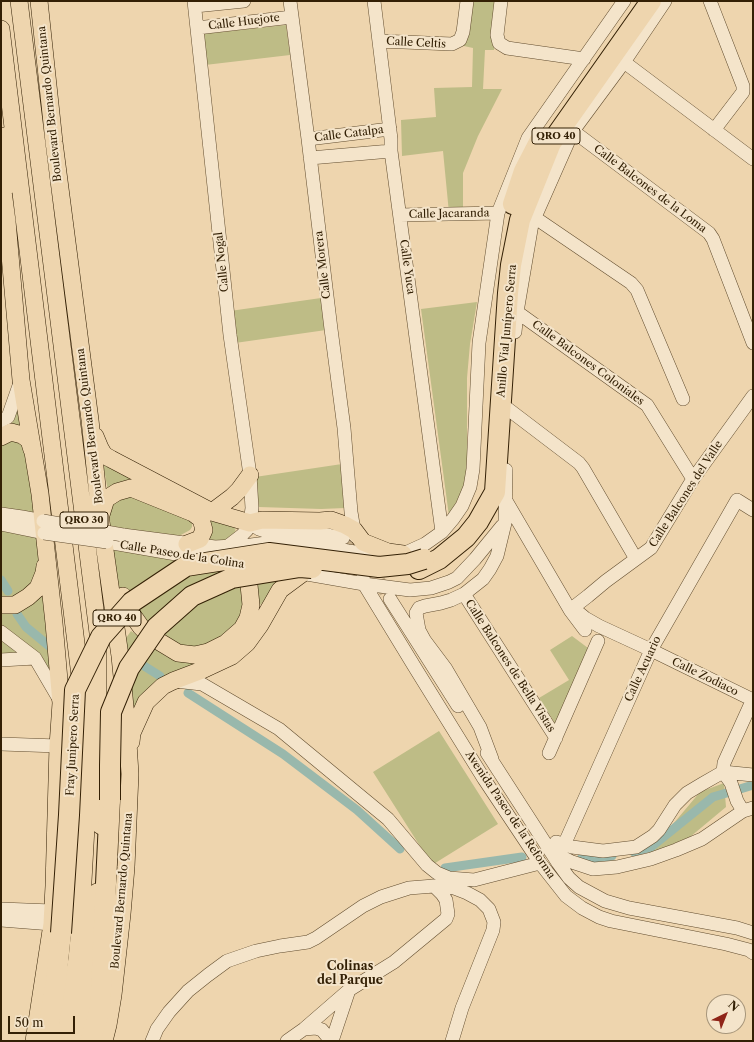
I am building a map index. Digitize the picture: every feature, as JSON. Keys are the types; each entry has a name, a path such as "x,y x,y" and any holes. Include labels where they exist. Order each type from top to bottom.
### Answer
{"highway":[{"name":"Anillo Vial Junípero Serra","path":"507,294 505,231 524,171 542,134 639,10 651,1"},
{"name":"Anillo Vial Junípero Serra","path":"421,564 439,559 466,537 478,522 495,492 507,294 520,220 551,143 596,79 639,10"},
{"path":"596,79 624,62 639,10"},
{"path":"511,265 533,221"},
{"name":"Fray Junipero Serra","path":"46,1041 56,982 55,923 69,815 75,690 101,637 132,602 186,566 269,553 379,566 421,564"},
{"name":"QRO 40","path":"90,1041 100,1009 110,800 112,712 129,668 157,627 192,596 232,578 300,567 385,576 421,564"},
{"path":"38,1041 56,982"},
{"path":"100,1009 102,1041"}],"main road":[{"name":"Boulevard Bernardo Quintana","path":"19,1 98,633 98,777 102,838 88,981 79,1041"},
{"path":"28,74 35,1"},
{"name":"Boulevard Bernardo Quintana","path":"39,1 54,142 90,420 100,515 120,656 130,774 126,867 122,914 113,995 108,1025 102,1041"},
{"name":"QRO 30","path":"1,29 86,725 89,773 81,917 77,959 62,1041"},
{"path":"1,43 4,221"},
{"path":"1,176 4,221 21,380 40,494 61,703 58,746 54,886 55,923 34,1041"},
{"path":"90,420 104,455 212,512 250,523 262,520 332,520 351,512"},
{"path":"1,437 11,432 22,435 28,440 32,452"},
{"path":"212,512 232,497 250,475"},
{"path":"100,515 106,498 117,492 131,488 193,513 201,520 204,530 200,539 187,544"},
{"path":"332,520 345,525 349,534 363,542 388,552 403,554"},
{"path":"106,555 129,610 141,627 150,636 178,653 195,655 208,652 226,643 242,629 248,618 251,605 249,585 234,563"},
{"path":"1,605 15,605 28,597 38,588 44,573 46,558"},
{"path":"130,774 132,733 146,702 163,686 232,656 247,643 260,625 280,590 303,573"},
{"path":"51,600 77,653"}],"street":[{"name":"Calle Huejote","path":"194,4 244,1"},
{"name":"Calle Morera","path":"290,1 344,428 351,512 349,534 357,552"},
{"name":"Calle Yuca","path":"374,1 390,130 391,151 442,532"},
{"name":"Calle Celtis","path":"379,41 452,44 460,40 463,32 467,1"},
{"path":"501,1 497,35 500,43 507,48 584,59"},
{"path":"364,584 363,577 365,570 371,564 403,554 425,544 442,532 462,506 470,487 473,469 479,343 498,213 528,138 624,1"},
{"path":"484,779 496,787 501,784 502,778 495,765 480,727 446,669 425,641 419,630 416,613 419,608 451,600 464,594 483,579 497,556 505,523 508,409 517,312 507,294 533,221 572,131 624,62 665,1"},
{"path":"710,1 743,86 743,92 714,130"},
{"name":"Calle Nogal","path":"194,4 230,335 250,475 252,508 250,523"},
{"name":"Calle Huejote","path":"197,28 292,17"},
{"path":"624,62 753,159"},
{"name":"Calle Catalpa","path":"308,139 390,130"},
{"name":"Calle Balcones de la Loma","path":"572,131 709,233 713,239 753,343"},
{"name":"Calle Catalpa","path":"310,158 391,151"},
{"name":"Calle Jacaranda","path":"400,215 498,213"},
{"path":"533,221 631,283 637,290 683,399"},
{"name":"Calle Balcones Coloniales","path":"517,312 646,405 693,479"},
{"path":"1,421 8,417 21,380"},
{"name":"Calle Balcones del Valle","path":"572,609 606,581 651,548 693,479 753,396"},
{"path":"508,409 579,463 636,559"},
{"path":"505,499 584,630"},
{"name":"Calle Acuario","path":"564,845 650,650 737,500 753,510"},
{"name":"Calle Paseo de la Colina","path":"1,514 22,517 39,526"},
{"path":"228,546 247,530 250,523 259,529 268,532 349,534"},
{"path":"403,554 386,568 386,576 392,584 410,590 430,588 457,578 505,523"},
{"name":"Calle Paseo de la Colina","path":"1,524 39,526 122,540 234,563 410,590"},
{"path":"228,546 268,532"},
{"name":"Calle Paseo de la Colina","path":"122,540 215,547 251,546 282,541 383,556 403,554"},
{"path":"234,563 256,561 351,572 354,568 357,552"},
{"name":"Avenida Paseo de la Reforma","path":"364,584 484,779 540,863 566,896 582,908 599,917 611,921 726,944 749,950 753,953"},
{"name":"Calle Balcones de Bella Vistas","path":"464,594 556,738"},
{"name":"Avenida Paseo de la Reforma","path":"390,599 495,765 569,878 579,887 605,901 629,908 737,928 753,933"},
{"name":"Calle Zodiaco","path":"572,609 599,626 753,700"},
{"path":"2,634 35,658 61,703"},
{"path":"549,752 598,641"},
{"path":"1,660 35,658"},
{"path":"174,681 202,684 279,729 388,819 427,865 438,873 449,878 474,880 540,863"},
{"path":"492,790 526,835 538,846 550,850 572,862 593,869 617,867 650,859 702,839 744,807 727,778 724,763 753,700"},
{"path":"1,744 58,746"},
{"path":"540,835 564,845 603,852 636,847 653,836 659,830 675,805 687,793 702,784 727,778 753,775"},
{"path":"287,1041 304,1029 349,990 394,962 446,919 448,914 446,900 434,886"},
{"path":"152,1041 169,1012 188,991 208,974 227,961 256,951 308,942 363,906 381,897 409,888 434,886 454,888 468,893 480,900 489,909 494,922 493,930 462,1008 452,1041"},
{"path":"1,909 55,923"},
{"path":"1,920 55,923"},
{"path":"331,1041 349,990"},
{"path":"304,1029 316,1028 322,1030 331,1041"}],"shaded area":[{"path":"469,1 498,1 494,50 485,50 483,89 502,89 478,136 463,173 463,213 449,213 443,151 402,156 401,120 436,117 434,88 472,87 473,48 464,46"},
{"path":"286,25 290,55 205,65 202,34"},
{"path":"321,298 326,330 235,343 230,311"},
{"path":"477,302 470,344 467,378 467,471 463,490 449,516 421,309"},
{"path":"21,380 43,521 1,514 1,421"},
{"path":"103,464 235,527 236,536 225,543 203,543 197,513 108,491"},
{"path":"342,464 345,508 321,509 259,507 255,477"},
{"path":"118,492 186,516 192,523 192,527 190,530 179,536 124,529 108,525 107,516"},
{"path":"1,524 44,533 38,588 1,605"},
{"path":"107,542 234,563 251,605 226,643 178,653 129,610 116,579"},
{"path":"242,568 289,577 257,608"},
{"path":"42,591 55,683 1,627 1,610 11,614"},
{"path":"131,631 167,657 200,664 132,719 121,645"},
{"path":"572,636 588,648 556,725 539,698 569,680 550,650"},
{"path":"1,637 35,658 1,660"},
{"path":"439,731 498,824 432,865 373,772"},
{"path":"724,783 726,807 690,837 647,855 700,792"}],"waterway":[{"path":"1,580 8,591"},
{"path":"17,614 26,627 49,646"},
{"path":"133,659 160,676"},
{"path":"188,693 283,754 357,810 400,849"},
{"path":"634,852 651,847 713,797 753,785"},
{"path":"582,857 592,858 612,856"},
{"path":"445,868 522,857"}],"tunnel":[{"path":"343,538 359,549 387,594"}],"district":[{"name":"Colinas del Parque","path":"350,974"}]}
